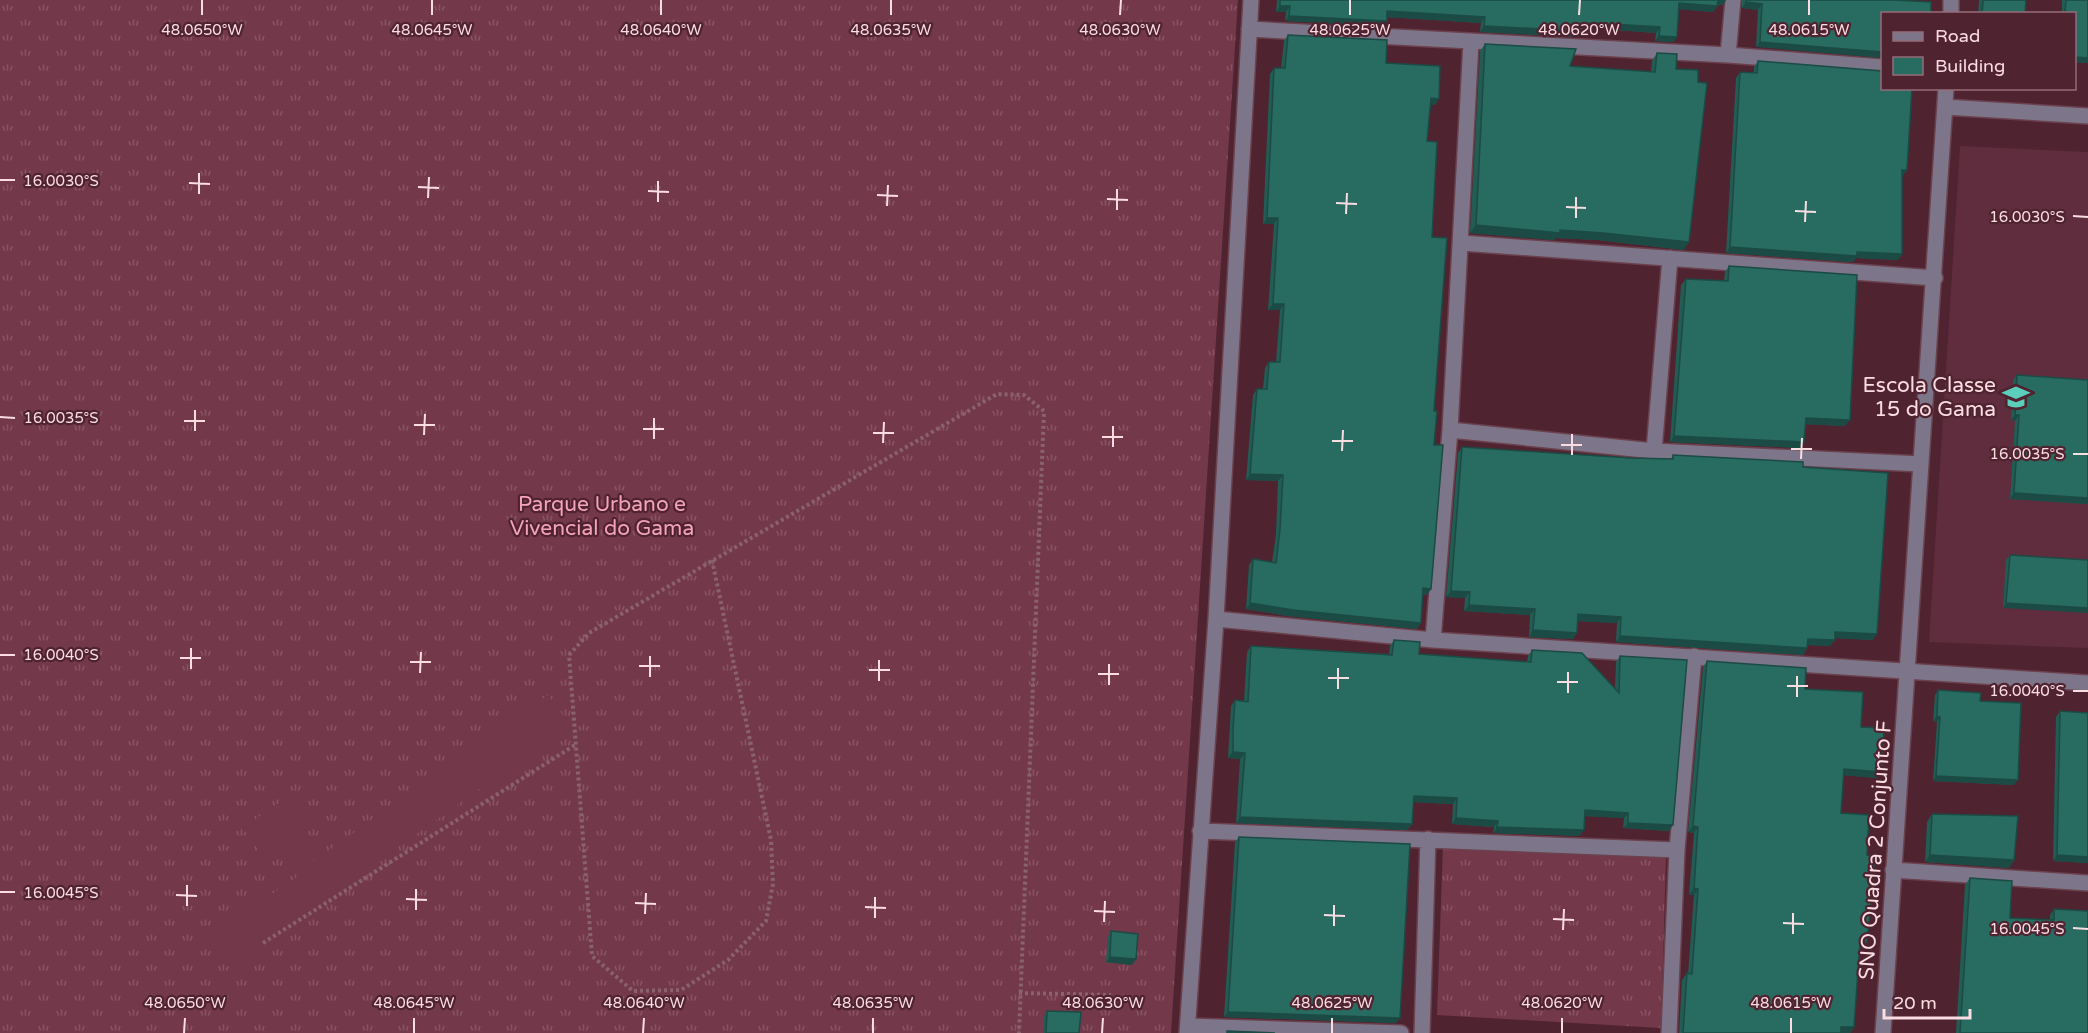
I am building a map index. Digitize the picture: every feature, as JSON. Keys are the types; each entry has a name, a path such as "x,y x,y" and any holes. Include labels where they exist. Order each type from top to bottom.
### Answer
{"street":[{"path":"1251,0 1216,619 1187,1029 1401,1033"},
{"path":"1728,55 1733,0"},
{"path":"1250,29 1728,55 1881,67"},
{"path":"1434,640 1462,243 1471,42"},
{"name":"SNO Quadra 2 Conjunto F","path":"1883,1033 1893,870 1910,670 1946,90"},
{"path":"1945,107 2088,116"},
{"path":"1462,243 1935,278"},
{"path":"1654,451 1670,258"},
{"path":"1450,430 1654,451 1921,464"},
{"path":"1216,619 1434,640 2088,683"},
{"path":"1670,1033 1677,850 1694,656"},
{"path":"1200,831 1677,850"},
{"path":"1422,1033 1428,839"},
{"path":"1893,870 2088,884"}],"path":[{"path":"712,560 771,840 773,884 766,921 728,960 681,990 633,990 592,956 569,655 589,633 712,560 997,394 1024,396 1044,411 1019,1033"},
{"path":"263,943 575,745"},
{"path":"1019,993 1111,995"}],"shaded area":[{"name":"Escola Classe 15 do Gama","path":"1960,146 2088,152 2088,648 1929,642"}],"green space":[{"name":"Parque Urbano e Vivencial do Gama","path":"0,0 1238,0 1171,1033 0,1033"},
{"path":"548,695 570,725 233,964 213,936 298,876 277,845 262,855 243,828 289,796 307,822 293,832 314,861"},
{"path":"1443,846 1666,856 1661,1028 1437,1015"}],"building":[{"path":"1280,0 1718,0 1717,6 1679,3 1677,37 1659,36 1660,27 1593,23 1584,24 1582,31 1484,26 1485,17 1387,11 1387,21 1289,16 1290,6 1280,6"},
{"path":"1746,0 1894,0 1931,2 1931,12 1881,12 1881,52 1760,42 1762,4 1746,2"},
{"path":"1983,0 2026,0 2025,12 1982,12"},
{"path":"2066,0 2088,0 2088,58 2076,57 2076,12 2065,12"},
{"path":"1288,35 1387,40 1386,63 1440,66 1439,99 1431,98 1427,141 1437,142 1432,237 1447,238 1434,411 1437,411 1434,445 1443,445 1431,589 1423,588 1421,623 1293,610 1250,603 1253,559 1276,563 1280,529 1283,475 1250,474 1257,389 1267,389 1269,362 1280,362 1284,304 1273,304 1278,218 1267,218 1274,68 1285,68"},
{"path":"1485,44 1576,49 1570,66 1655,72 1657,53 1677,54 1676,69 1698,70 1698,82 1707,83 1689,242 1603,233 1560,230 1560,233 1476,225"},
{"path":"1758,61 1881,71 1881,90 1912,90 1907,170 1902,170 1902,254 1857,252 1857,256 1730,247 1740,72 1757,73"},
{"path":"1729,266 1857,275 1850,420 1806,418 1804,442 1674,436 1686,279 1728,281"},
{"path":"2017,375 2088,380 2088,498 2014,493 2019,415 2015,415"},
{"path":"1462,447 1631,458 1673,459 1673,455 1803,462 1803,467 1888,473 1877,634 1835,632 1835,640 1808,639 1807,648 1620,636 1621,617 1578,614 1577,633 1533,630 1535,609 1469,605 1470,592 1451,591"},
{"path":"2010,555 2088,560 2088,608 2006,603"},
{"path":"1394,640 1420,642 1419,654 1531,662 1532,650 1582,653 1619,693 1620,656 1687,660 1673,825 1628,823 1628,813 1585,810 1584,830 1497,827 1498,821 1456,818 1457,798 1414,796 1412,824 1240,817 1245,753 1233,752 1233,729 1235,700 1248,702 1251,646 1392,655"},
{"path":"1707,661 1806,668 1805,689 1863,692 1861,727 1884,728 1882,772 1844,769 1841,813 1869,815 1867,855 1876,856 1867,942 1860,942 1854,1027 1841,1027 1841,1033 1683,1033 1687,973 1692,974 1698,889 1694,888 1698,827 1693,826"},
{"path":"1938,690 1981,693 1980,701 2021,703 2018,780 1936,776 1940,717 1937,716"},
{"path":"2060,711 2088,713 2088,857 2057,855"},
{"path":"1932,814 2018,816 2014,860 1930,855"},
{"path":"1239,837 1410,844 1400,1018 1228,1012"},
{"path":"1970,878 2012,881 2010,918 2054,920 2054,909 2088,911 2088,1033 1960,1033"},
{"path":"1111,931 1138,934 1136,959 1110,957"},
{"path":"1047,1011 1081,1012 1079,1033 1046,1033"},
{"path":"1227,1031 1275,1033 1227,1033"}],"place":[{"name":"Escola Classe 15 do Gama","path":"2016,397"}]}
